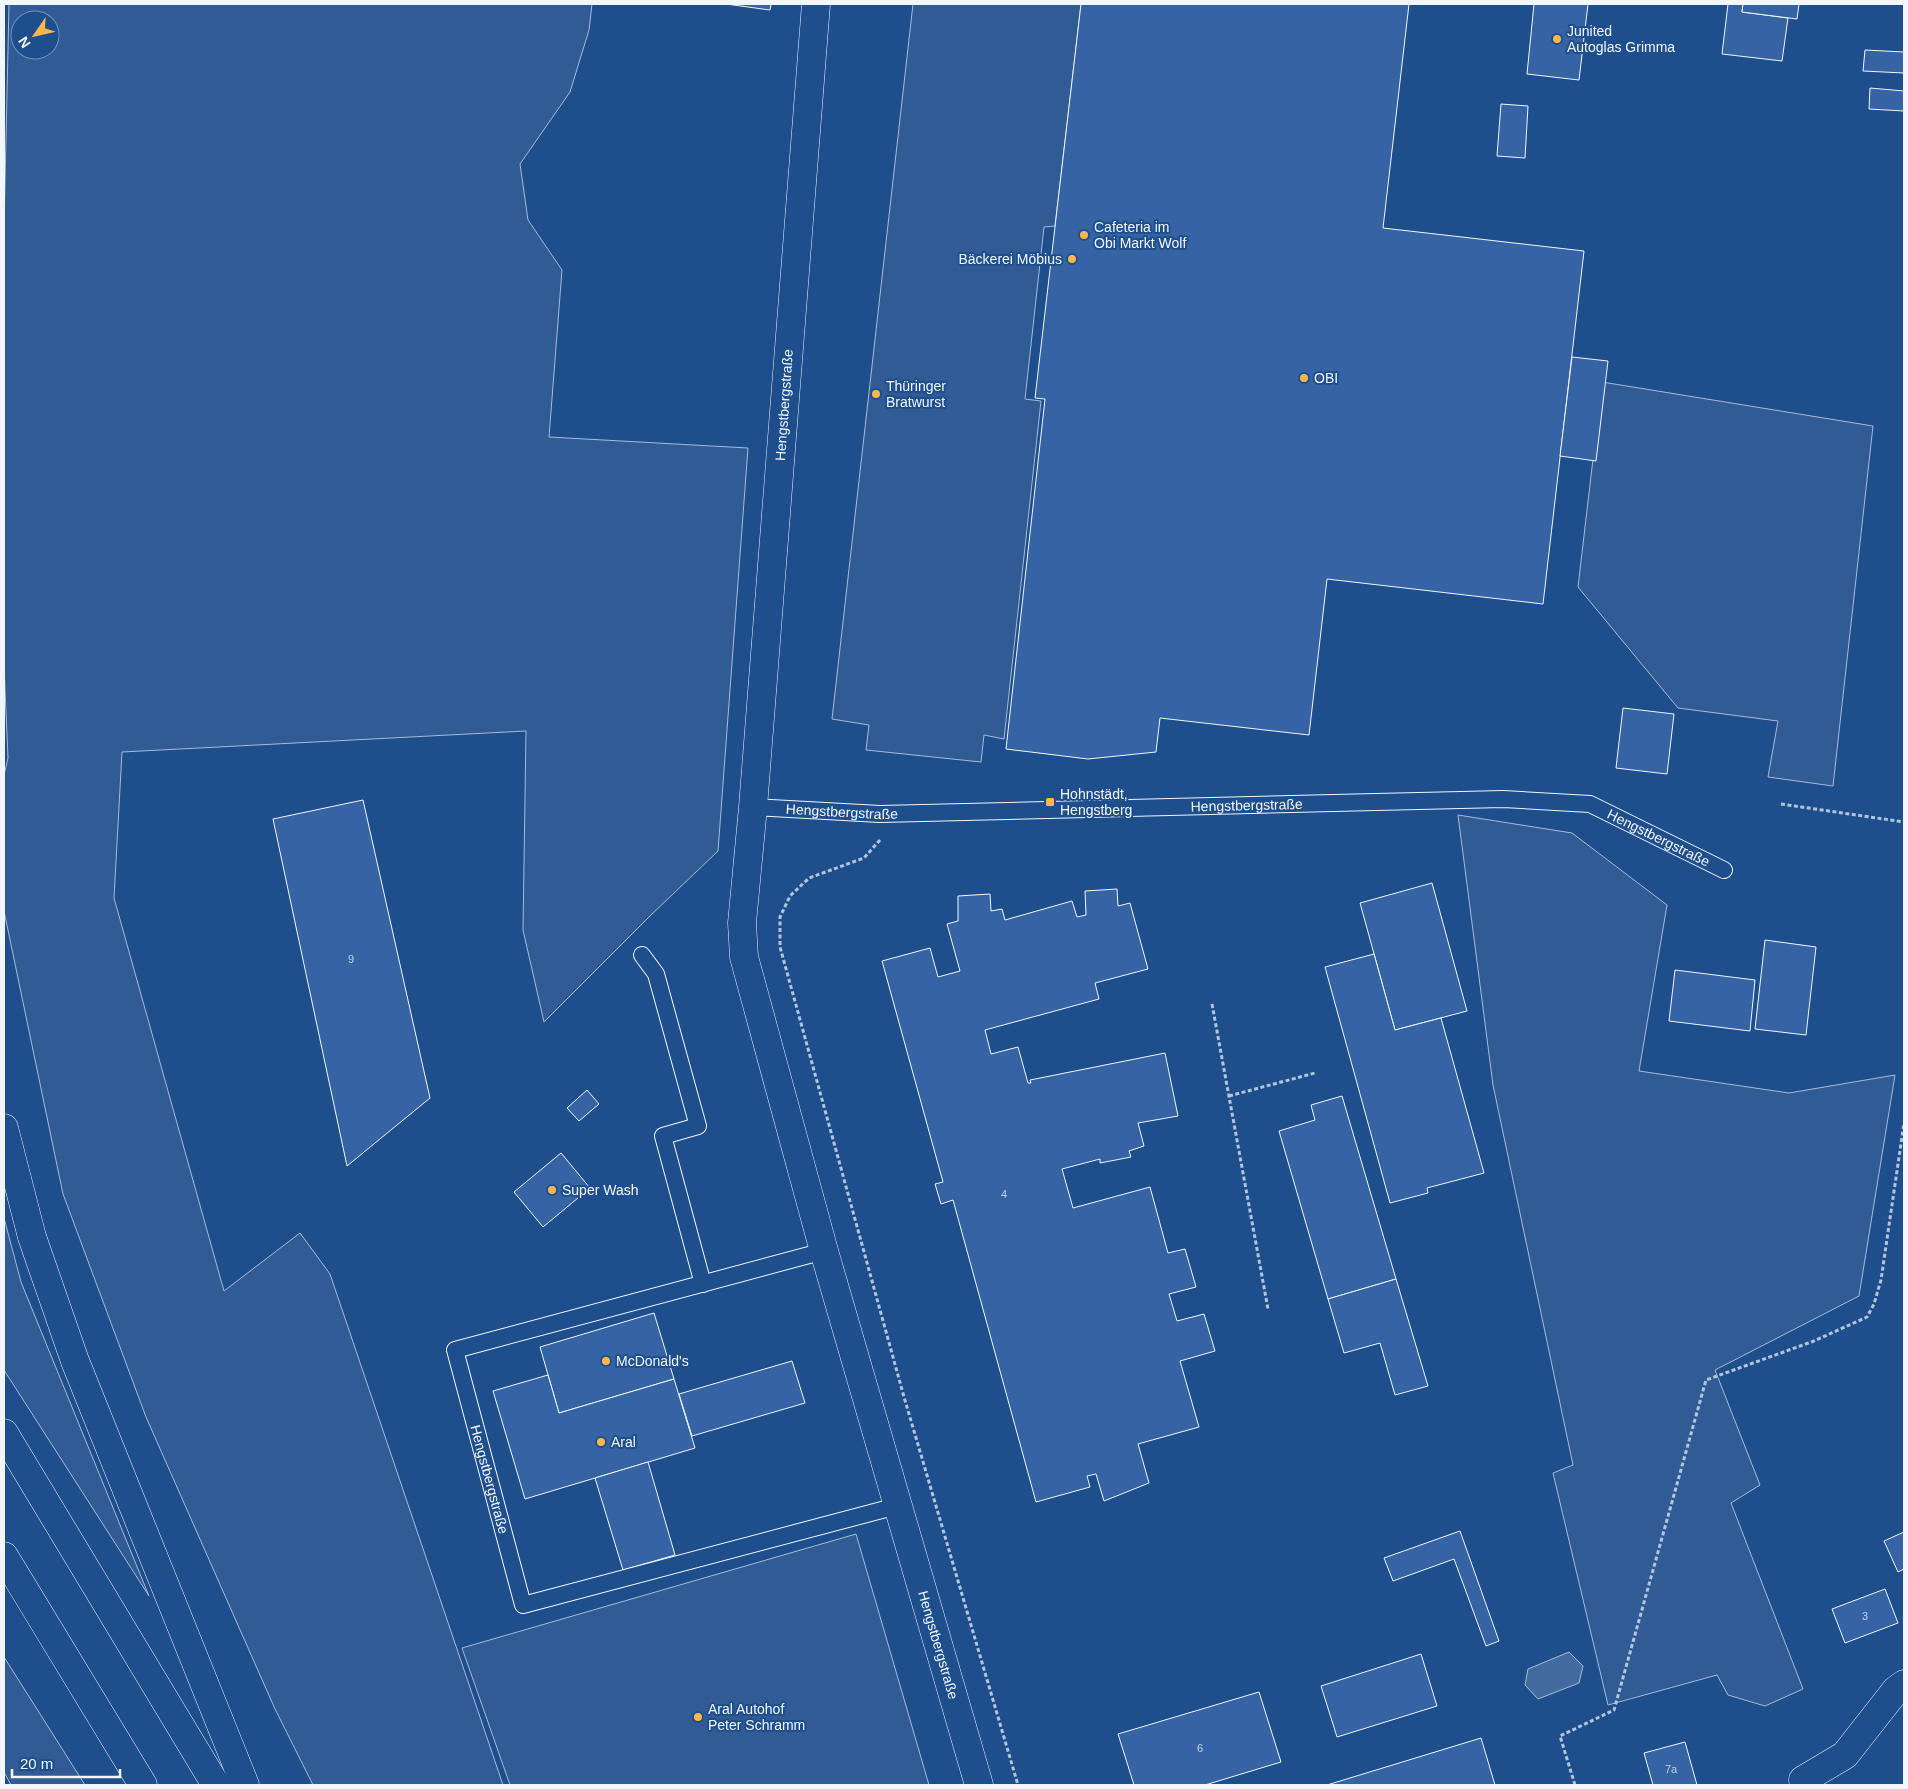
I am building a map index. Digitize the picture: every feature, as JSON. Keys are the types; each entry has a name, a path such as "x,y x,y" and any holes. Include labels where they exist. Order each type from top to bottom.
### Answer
{"main road":[{"name":"Hengstbergstraße","path":"816,4 753,806 742,923 744,957 824,1251 979,1785"},
{"path":"4,1128 32,1237 75,1361 245,1785"},
{"path":"4,1433 216,1785"},
{"path":"4,1556 143,1785"},
{"path":"1804,1780 1845,1755 1896,1690 1904,1684"}],"lane":[{"name":"Hengstbergstraße","path":"753,806 880,814 1503,800 1590,804 1724,870"},
{"path":"642,955 656,974 698,1126 663,1136 703,1284"},
{"name":"Hengstbergstraße","path":"824,1251 455,1350 524,1605 898,1506"}],"path":[{"path":"1781,804 1904,822"},
{"path":"880,814 880,842 864,858 809,878 790,896 780,918 780,947 904,1397 1018,1785"},
{"path":"1212,1004 1268,1309"},
{"path":"1229,1096 1315,1073"},
{"path":"1575,1785 1560,1736 1614,1710 1706,1380 1814,1341 1867,1317 1874,1304 1881,1280 1904,1122"}],"shaded area":[{"path":"9,4 592,4 589,30 570,92 520,164 528,220 562,270 549,437 748,448 718,851 544,1022 523,930 526,731 122,752 114,898 224,1291 300,1233 330,1274 503,1785 313,1785 275,1709 146,1417 63,1194 4,911 4,775 8,758 4,665 4,228"},
{"path":"913,4 1081,4 1055,226 1044,227 1025,399 1041,401 1004,739 984,735 981,762 866,750 869,725 832,719"},
{"path":"1602,382 1873,426 1833,786 1768,777 1778,721 1678,708 1578,587"},
{"path":"1458,815 1572,833 1667,905 1639,1071 1789,1093 1895,1075 1859,1296 1715,1370 1760,1485 1731,1503 1803,1689 1765,1706 1728,1695 1717,1675 1608,1705 1553,1473 1573,1465 1493,1085"},
{"path":"4,1218 21,1282 149,1596 4,1370"},
{"name":"Aral Autohof Peter Schramm","path":"856,1534 929,1785 510,1785 462,1648"},
{"path":"1569,1652 1583,1666 1579,1683 1538,1699 1525,1685 1528,1669"},
{"path":"4,1657 85,1785 11,1785 4,1772"}],"building":[{"path":"726,4 771,4 770,10"},
{"name":"OBI","path":"1081,4 1409,4 1383,228 1584,251 1543,604 1327,579 1309,735 1160,718 1156,752 1088,759 1006,749 1045,399 1035,398"},
{"name":"Junited Autoglas Grimma","path":"1534,4 1588,4 1579,80 1527,74"},
{"path":"1728,4 1743,4 1742,12 1788,18 1782,61 1722,54"},
{"path":"1743,4 1799,4 1797,19 1742,12"},
{"path":"1865,50 1904,52 1904,73 1863,71"},
{"path":"1870,88 1904,91 1904,111 1869,109"},
{"path":"1501,104 1528,106 1525,158 1497,156"},
{"path":"1572,357 1608,361 1596,461 1560,456"},
{"path":"1623,708 1674,714 1667,774 1616,768"},
{"path":"363,800 430,1098 347,1166 273,819"},
{"path":"1432,883 1467,1011 1395,1030 1360,903"},
{"path":"1117,889 1118,906 1130,903 1148,969 1095,983 1099,999 985,1030 991,1054 1018,1047 1028,1083 1031,1083 1030,1080 1165,1053 1178,1116 1138,1123 1144,1146 1129,1151 1131,1157 1100,1163 1100,1159 1062,1169 1073,1208 1150,1187 1168,1253 1185,1249 1196,1287 1169,1294 1177,1321 1204,1314 1215,1351 1180,1361 1199,1427 1138,1444 1149,1483 1104,1501 1096,1474 1087,1476 1090,1487 1036,1502 953,1200 941,1204 935,1184 943,1182 882,961 930,948 938,977 960,971 947,924 958,921 958,896 990,894 991,911 1002,909 1005,920 1072,901 1077,917 1086,915 1085,891"},
{"path":"1765,940 1816,947 1806,1035 1755,1029"},
{"path":"1374,954 1395,1030 1441,1018 1484,1173 1427,1188 1428,1193 1390,1203 1325,967"},
{"path":"1675,970 1755,980 1750,1031 1669,1021"},
{"path":"587,1090 599,1104 579,1121 567,1108"},
{"path":"1342,1096 1396,1279 1328,1299 1279,1131 1315,1120 1311,1105"},
{"name":"Super Wash","path":"561,1153 590,1188 543,1227 514,1192"},
{"path":"1396,1279 1428,1386 1395,1395 1380,1343 1344,1353 1328,1299"},
{"name":"McDonald's","path":"654,1313 674,1379 559,1413 540,1347"},
{"path":"792,1361 805,1403 692,1436 679,1394"},
{"name":"Aral","path":"548,1375 559,1413 674,1379 695,1448 525,1499 493,1391"},
{"path":"648,1462 675,1555 623,1570 595,1478"},
{"path":"1460,1531 1499,1641 1486,1646 1454,1559 1393,1581 1384,1558"},
{"path":"1904,1532 1904,1569 1898,1572 1884,1541"},
{"path":"1885,1589 1898,1623 1845,1643 1832,1609"},
{"path":"1421,1654 1437,1706 1337,1737 1321,1686"},
{"path":"1259,1692 1281,1762 1205,1785 1134,1785 1118,1734"},
{"path":"1481,1738 1495,1785 1327,1785"},
{"path":"1685,1742 1697,1785 1653,1785 1644,1753"}],"place":[{"name":"Junited Autoglas Grimma","path":"1557,39"},
{"name":"Cafeteria im Obi Markt Wolf","path":"1084,235"},
{"name":"Bäckerei Möbius","path":"1072,259"},
{"name":"OBI","path":"1304,378"},
{"name":"Thüringer Bratwurst","path":"876,394"},
{"name":"Hohnstädt, Hengstberg","path":"1050,802"},
{"name":"Super Wash","path":"552,1190"},
{"name":"McDonald's","path":"606,1361"},
{"name":"Aral","path":"601,1442"},
{"name":"Aral Autohof Peter Schramm","path":"698,1717"}]}
